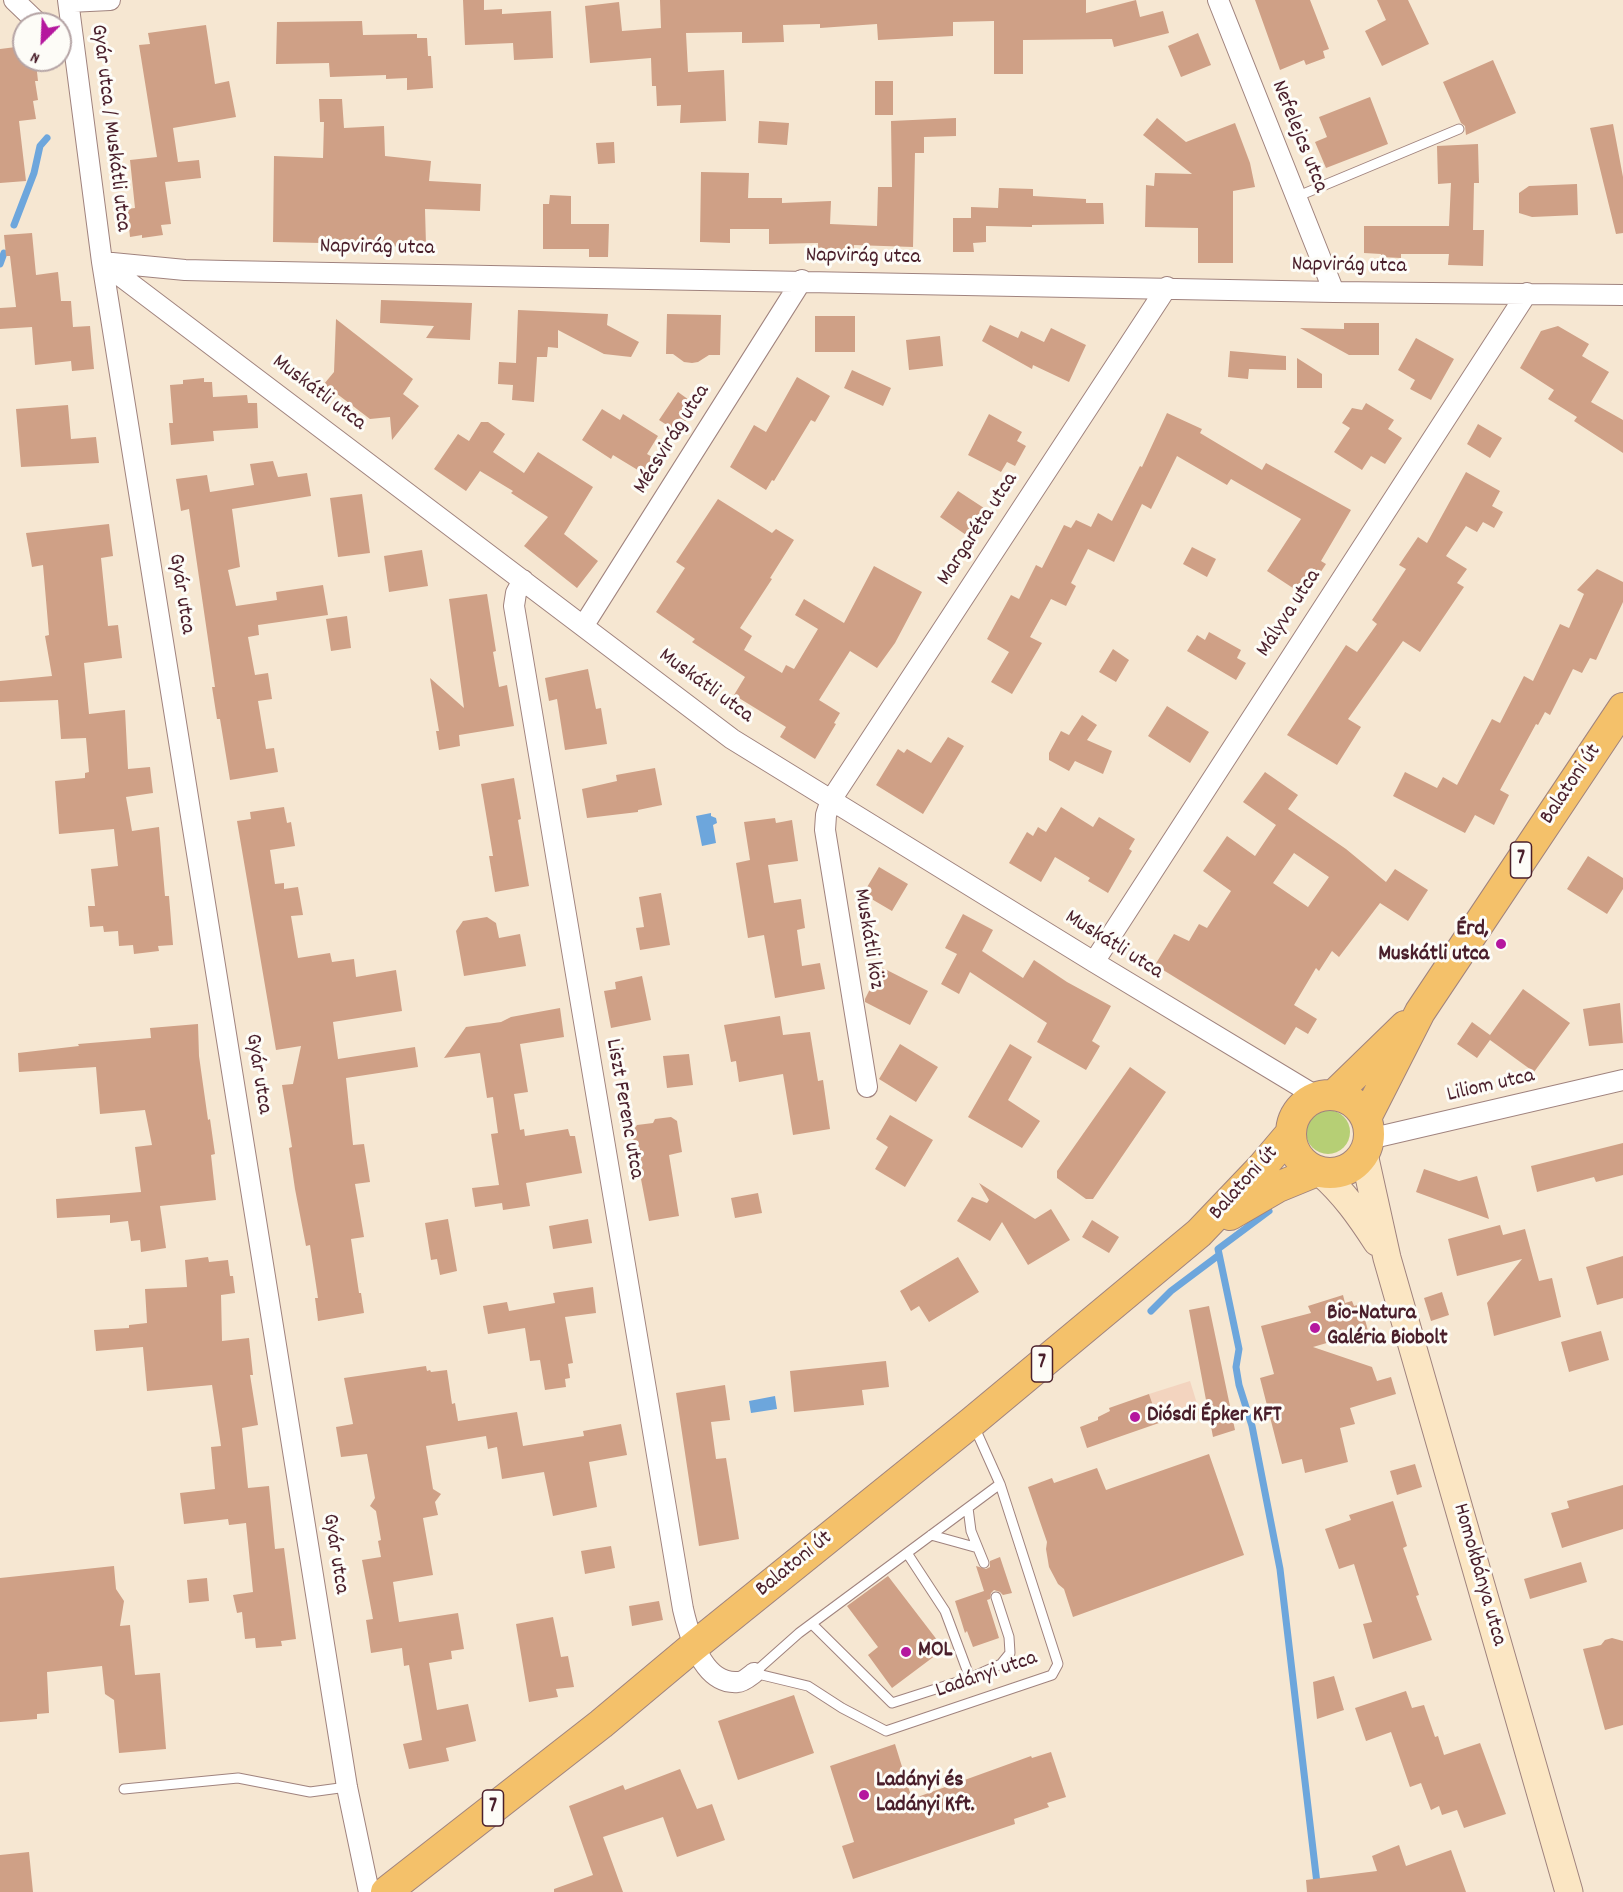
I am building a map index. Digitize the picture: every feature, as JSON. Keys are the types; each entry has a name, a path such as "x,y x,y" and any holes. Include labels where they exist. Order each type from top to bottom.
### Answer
{"main road":[{"name":"Balatoni út","path":"1366,1137 1420,1011 1623,708"},
{"name":"Balatoni út","path":"1326,1095 1420,1011"},
{"name":"7","path":"1290,1134 1293,1118 1302,1105 1326,1095"},
{"path":"1326,1095 1353,1102 1366,1137"},
{"name":"Balatoni út","path":"386,1892 601,1724 972,1422 1199,1233 1263,1167 1290,1134"},
{"path":"1290,1134 1292,1147 1302,1160 1319,1172"},
{"name":"7","path":"1319,1172 1331,1174 1348,1169 1357,1163 1366,1137"},
{"name":"Balatoni út","path":"1199,1233 1278,1187 1319,1172"}],"street":[{"path":"14,0 26,12"},
{"path":"68,1 110,0"},
{"name":"Nefelejcs utca","path":"1218,0 1334,292"},
{"name":"Gyár utca / Muskátli utca","path":"68,1 102,262"},
{"path":"72,56 75,59"},
{"name":"Napvirág utca","path":"102,262 195,270 1334,292 1623,295"},
{"name":"Muskátli utca","path":"102,262 732,739 1094,962 1326,1095"},
{"name":"Gyár utca","path":"102,262 347,1787 369,1892"},
{"name":"Mécsvirág utca","path":"584,625 802,280"},
{"name":"Margaréta utca","path":"831,800 1167,287"},
{"name":"Mályva utca","path":"1094,962 1527,293"},
{"name":"Liszt Ferenc utca","path":"523,580 516,593 514,606 681,1597 693,1647"},
{"name":"Muskátli köz","path":"831,800 826,815 825,830 867,1087"},
{"name":"Liliom utca","path":"1366,1137 1623,1080"},
{"name":"Homokbánya utca","path":"1366,1137 1387,1258 1569,1892"},
{"name":"Homokbánya utca","path":"1319,1172 1338,1188 1357,1212 1387,1258"},
{"path":"693,1647 712,1673 726,1681 740,1682 754,1673"}],"lane":[{"path":"1296,196 1459,129"},
{"name":"Ladányi utca","path":"754,1673 808,1686 842,1708 886,1731 1052,1675 1058,1664 1000,1484 972,1422"},
{"path":"754,1673 812,1624 1000,1484"},
{"path":"968,1508 971,1531 984,1563"},
{"path":"931,1535 978,1548"},
{"path":"907,1553 945,1611 970,1678"},
{"path":"812,1624 892,1703 970,1678 1001,1664 1010,1653 1009,1637 996,1597"},
{"path":"124,1789 238,1778 310,1792 347,1787"}],"shaded area":[{"name":"Diósdi Épker KFT","path":"1190,1381 1199,1410 1159,1423 1149,1394"}],"green space":[{"path":"1328,1110 1343,1117 1350,1132 1343,1147 1328,1154 1313,1147 1306,1132 1313,1117"}],"water":[{"path":"711,813 717,823 713,825 716,843 702,846 696,816"},
{"path":"775,1396 777,1409 751,1413 749,1401"}],"building":[{"path":"463,0 484,0 484,10 502,9 502,14 551,11 553,58 514,60 513,43 465,45"},
{"path":"660,0 1086,0 1086,13 1136,0 1140,17 1163,11 1169,33 1114,47 1112,39 1023,40 1023,74 994,74 994,21 953,22 953,36 878,40 877,24 820,28 820,24 783,25 784,42 742,43 742,32 686,33 688,72 724,70 726,121 680,123 681,105 657,106 656,86 652,86 651,58 590,63 585,6 619,2 622,31 661,28"},
{"path":"1255,0 1310,0 1329,49 1323,51 1325,58 1306,65 1304,60 1280,70"},
{"path":"1377,0 1408,0 1429,44 1382,66 1365,31 1386,20"},
{"path":"362,21 363,35 417,34 417,38 427,38 428,56 431,56 433,88 407,90 407,78 386,79 386,75 330,77 329,63 276,64 277,22"},
{"path":"206,25 215,84 229,81 236,117 173,128 178,162 199,160 201,178 165,182 171,224 161,225 163,235 130,237 127,209 135,208 130,160 157,157 139,45 150,44 148,33"},
{"path":"1198,33 1211,65 1181,77 1168,46"},
{"path":"12,48 12,72 37,72 38,81 35,81 38,100 33,101 36,119 19,121 26,181 0,183 0,49"},
{"path":"1493,60 1516,113 1466,135 1465,126 1461,123 1443,82"},
{"path":"875,81 893,81 893,115 875,115"},
{"path":"1370,97 1388,144 1326,168 1315,142 1327,137 1319,117"},
{"path":"319,99 342,99 344,128 384,126 385,156 431,161 429,181 481,184 480,211 425,209 426,245 363,248 322,246 322,243 273,242 274,156 323,158 324,122 320,122"},
{"path":"956,118 956,136 924,137 924,153 915,153 913,247 854,245 853,255 818,254 818,243 769,244 769,229 730,229 730,243 700,242 701,172 749,173 748,198 782,198 782,203 831,201 830,224 877,226 878,187 892,187 891,121"},
{"path":"1157,118 1186,142 1235,123 1250,163 1255,187 1233,191 1233,263 1198,263 1198,228 1145,227 1146,185 1154,186 1155,173 1192,174 1143,135"},
{"path":"759,121 789,123 787,145 758,143"},
{"path":"1613,124 1623,177 1623,233 1616,234 1590,128"},
{"path":"614,142 615,163 598,164 596,143"},
{"path":"1478,144 1479,183 1474,183 1473,230 1484,230 1483,266 1448,265 1449,254 1401,254 1401,258 1364,253 1364,226 1449,226 1451,183 1438,184 1437,146"},
{"path":"1577,184 1578,215 1532,217 1519,213 1519,193 1529,186"},
{"path":"999,188 1033,189 1033,196 1086,199 1086,203 1103,203 1104,224 986,226 986,242 973,243 974,252 953,252 953,218 971,218 971,207 998,208"},
{"path":"550,195 571,196 571,224 609,224 608,257 589,257 589,249 543,249 543,204 549,204"},
{"path":"32,233 36,275 58,272 61,301 71,301 73,327 90,326 94,369 72,371 71,361 35,365 32,327 0,329 0,308 16,307 10,256 6,256 4,235"},
{"path":"381,300 472,303 470,340 426,338 434,326 380,323"},
{"path":"518,310 608,314 607,325 639,342 631,357 604,354 558,330 558,348 548,347 547,357 537,357 534,402 512,400 513,385 498,384 499,362 516,363"},
{"path":"667,314 721,315 720,355 709,355 692,363 684,362 673,354 666,354"},
{"path":"815,316 855,316 855,352 815,352"},
{"path":"336,319 413,379 403,394 419,406 392,440 390,417 370,419 324,384 334,372"},
{"path":"1344,323 1379,323 1379,355 1349,355 1300,328 1344,329"},
{"path":"990,325 1018,338 1021,331 1044,342 1051,328 1086,345 1069,382 1033,365 1032,369 982,341"},
{"path":"1558,326 1589,344 1582,356 1609,372 1591,402 1623,420 1623,453 1574,421 1577,417 1548,399 1554,390 1520,368 1541,331"},
{"path":"940,336 943,366 909,370 906,340"},
{"path":"1416,338 1454,359 1431,400 1410,389 1415,380 1398,370"},
{"path":"1230,351 1286,356 1286,370 1249,369 1248,379 1228,377"},
{"path":"1297,358 1322,374 1322,388 1297,388"},
{"path":"852,370 891,388 883,406 844,388"},
{"path":"797,377 830,396 815,422 811,420 774,481 772,480 766,490 730,467 754,425 766,432"},
{"path":"204,378 204,382 212,382 213,397 247,395 248,403 257,403 258,428 213,431 214,441 171,445 169,423 173,423 170,385 183,384 183,380"},
{"path":"678,392 696,405 678,432 659,420"},
{"path":"1366,403 1394,420 1388,429 1402,438 1385,464 1371,456 1362,470 1334,452 1350,428 1342,423 1352,408 1362,410"},
{"path":"68,405 71,439 96,437 99,463 21,467 16,409"},
{"path":"602,409 620,420 623,414 658,436 647,454 656,459 646,475 613,455 611,459 582,440"},
{"path":"1167,413 1202,429 1200,433 1262,470 1266,463 1351,510 1321,561 1326,564 1305,596 1267,571 1301,519 1231,479 1227,485 1177,456 1151,509 1142,504 1114,562 1088,549 1071,583 1076,586 1066,606 1051,599 1030,637 1042,643 1012,694 991,682 1009,652 987,639 1011,595 1019,599 1036,565 1042,568 1064,525 1071,528 1076,520 1091,527 1098,513 1112,521 1140,466 1142,467"},
{"path":"989,414 1022,432 1017,441 1026,446 1015,466 1007,462 1001,472 968,455"},
{"path":"481,422 488,422 505,434 493,452 524,473 538,452 593,487 564,534 598,561 577,588 524,546 548,517 511,493 513,491 480,471 466,491 434,469 458,434 469,441"},
{"path":"1478,424 1502,438 1490,458 1467,444"},
{"path":"273,461 278,477 307,473 311,496 232,509 240,567 228,570 236,606 277,600 276,592 323,585 328,615 258,625 259,635 248,637 255,675 268,673 272,699 258,701 266,749 274,748 278,772 230,780 212,687 215,687 189,509 181,511 176,479 207,475 210,492 254,485 250,464"},
{"path":"1466,472 1500,491 1492,506 1503,512 1494,528 1483,522 1477,532 1466,526 1446,556 1467,569 1457,583 1464,587 1420,652 1403,641 1348,719 1361,727 1337,765 1287,735 1346,645 1357,652 1377,624 1372,620 1406,569 1399,565 1418,537 1427,543"},
{"path":"958,491 987,510 969,537 940,517"},
{"path":"362,494 370,553 338,557 330,498"},
{"path":"718,499 772,533 776,529 794,540 740,628 752,636 744,650 782,673 786,665 794,669 818,629 795,615 804,599 844,623 874,566 922,592 895,643 877,668 850,651 819,700 840,713 815,759 780,737 786,727 734,695 745,677 692,642 695,639 656,612 685,568 676,562"},
{"path":"109,524 113,556 101,558 108,626 118,625 122,658 84,663 89,714 125,710 128,769 150,767 153,793 126,797 132,831 159,827 165,896 169,896 173,945 158,946 159,951 134,954 133,945 119,946 118,931 104,932 103,926 90,927 88,906 95,906 91,869 118,866 114,829 59,834 55,781 85,778 85,773 89,772 86,738 61,739 58,700 0,702 0,681 52,676 45,636 49,635 43,565 32,567 26,533"},
{"path":"1192,547 1216,559 1207,577 1183,564"},
{"path":"422,550 428,586 389,592 384,556"},
{"path":"1597,569 1623,582 1623,602 1596,660 1590,658 1582,673 1573,669 1550,715 1545,712 1538,725 1536,724 1500,790 1509,795 1494,825 1475,815 1465,833 1393,796 1405,772 1437,788 1443,777 1457,785 1492,719 1500,723 1524,676 1533,681 1560,624 1569,628 1584,594 1577,590"},
{"path":"487,594 499,687 507,685 514,726 459,735 460,746 439,750 436,731 439,731 430,678 464,708 449,599"},
{"path":"347,616 351,648 331,651 326,619"},
{"path":"1209,632 1241,650 1237,658 1246,663 1236,680 1187,651 1197,635 1205,640"},
{"path":"1113,649 1129,660 1116,682 1099,672"},
{"path":"588,669 596,709 601,708 607,744 565,750 557,699 549,701 545,678"},
{"path":"1167,706 1209,732 1190,763 1148,736"},
{"path":"1082,715 1097,725 1087,740 1112,751 1103,774 1075,761 1069,771 1049,760 1049,753 1061,731 1069,735"},
{"path":"948,737 964,746 923,814 876,785 898,749 904,753 907,749 931,763"},
{"path":"655,768 662,805 638,810 638,812 587,818 582,789 617,781 616,775"},
{"path":"1265,772 1298,795 1288,809 1346,849 1386,882 1395,869 1428,890 1408,921 1380,903 1339,957 1332,951 1319,971 1316,968 1294,1005 1317,1019 1308,1034 1296,1027 1285,1045 1155,965 1174,934 1189,941 1199,924 1207,928 1231,891 1203,871 1227,836 1255,856 1276,825 1243,802","holes":["1294,853 1329,877 1308,907 1273,883"]},
{"path":"514,778 521,819 518,820 529,886 495,892 489,856 493,856 481,784"},
{"path":"284,807 287,823 291,822 295,846 270,850 275,884 284,883 284,889 298,887 303,915 291,916 298,958 330,953 332,962 354,959 356,977 396,970 402,1011 333,1022 338,1059 415,1047 418,1067 346,1078 353,1145 364,1144 370,1182 355,1184 364,1237 351,1239 364,1313 318,1321 315,1298 318,1298 310,1245 306,1246 295,1189 289,1148 292,1147 282,1085 293,1084 301,1046 276,1050 237,821 251,819 250,812"},
{"path":"1061,807 1093,827 1099,817 1135,839 1129,849 1132,851 1108,893 1088,881 1090,878 1055,857 1041,882 1009,863 1027,832 1033,836 1038,827 1046,832"},
{"path":"775,818 776,823 792,820 798,861 768,865 774,903 801,899 805,928 797,930 802,966 820,963 825,989 775,998 764,935 748,938 736,863 750,860 744,822"},
{"path":"1588,856 1623,878 1623,889 1607,914 1567,889"},
{"path":"879,867 908,884 892,911 863,894"},
{"path":"661,893 670,945 640,950 636,928 644,927 639,897"},
{"path":"963,914 993,930 982,951 1023,978 1034,960 1067,982 1111,1006 1092,1041 1100,1046 1086,1070 1037,1042 1047,1023 970,972 959,994 941,984 957,954 945,948"},
{"path":"487,917 496,923 499,938 520,934 526,966 464,976 456,931 463,921"},
{"path":"881,967 928,991 910,1025 865,1002"},
{"path":"642,976 651,1020 611,1028 604,991 616,989 615,982"},
{"path":"1523,989 1570,1023 1534,1072 1490,1040 1477,1058 1457,1044 1472,1022 1490,1035"},
{"path":"1620,1003 1623,1043 1589,1046 1583,1009"},
{"path":"560,1008 564,1037 520,1044 528,1092 514,1094 520,1130 524,1129 525,1136 568,1129 570,1136 575,1136 582,1173 526,1183 530,1206 503,1210 502,1203 475,1207 472,1188 499,1185 491,1134 498,1133 493,1097 487,1098 480,1053 444,1058 466,1027 501,1022 511,1017"},
{"path":"780,1016 783,1035 810,1032 818,1081 823,1080 830,1129 793,1135 783,1074 739,1082 736,1061 731,1062 724,1025"},
{"path":"198,1024 199,1056 215,1154 211,1155 216,1200 160,1206 166,1248 141,1252 140,1240 131,1241 128,1221 110,1223 110,1215 57,1218 56,1199 141,1192 135,1147 152,1145 145,1110 100,1114 96,1067 19,1072 18,1053 79,1046 78,1044 151,1038 150,1028"},
{"path":"900,1044 938,1067 916,1102 879,1079"},
{"path":"1010,1044 1032,1057 1008,1100 1040,1121 1022,1148 968,1117"},
{"path":"689,1054 693,1085 667,1088 663,1056"},
{"path":"1130,1067 1166,1092 1093,1199 1086,1199 1057,1178 1057,1171"},
{"path":"890,1115 933,1140 905,1187 875,1169 888,1147 876,1139"},
{"path":"671,1117 677,1121 682,1152 669,1155 679,1216 649,1221 632,1132 637,1125"},
{"path":"1623,1143 1623,1175 1596,1182 1594,1177 1537,1192 1531,1166"},
{"path":"1424,1169 1459,1181 1477,1176 1489,1219 1416,1192"},
{"path":"979,1183 1035,1219 1051,1209 1070,1240 1028,1265 1002,1222 990,1241 957,1221 972,1197 987,1203 989,1200"},
{"path":"758,1193 762,1213 735,1218 731,1198"},
{"path":"448,1219 457,1271 440,1275 437,1259 431,1260 425,1223"},
{"path":"588,1219 592,1243 553,1249 549,1226"},
{"path":"1092,1220 1119,1237 1109,1253 1082,1237"},
{"path":"1500,1225 1503,1235 1525,1229 1539,1281 1552,1278 1561,1317 1494,1336 1487,1303 1522,1259 1457,1276 1448,1239"},
{"path":"1623,1256 1623,1298 1597,1305 1586,1267"},
{"path":"208,1257 209,1262 228,1260 230,1276 233,1276 235,1293 221,1295 222,1341 249,1338 253,1375 250,1375 258,1425 242,1428 248,1488 269,1486 275,1549 284,1548 296,1639 281,1641 282,1646 256,1648 255,1638 245,1639 242,1612 237,1613 233,1595 253,1592 246,1523 229,1525 228,1519 184,1524 180,1493 215,1489 211,1447 221,1446 212,1385 147,1391 143,1347 96,1351 94,1330 129,1328 129,1325 147,1323 145,1289 187,1287 185,1260"},
{"path":"958,1257 979,1292 929,1322 919,1306 911,1311 900,1291"},
{"path":"593,1287 596,1313 565,1317 573,1363 568,1364 570,1378 565,1379 566,1387 545,1390 540,1360 530,1361 525,1328 488,1334 483,1306 507,1302 509,1311 555,1303 553,1293"},
{"path":"1442,1292 1449,1315 1431,1321 1424,1298"},
{"path":"1343,1295 1345,1303 1352,1301 1354,1306 1361,1304 1368,1331 1313,1347 1372,1367 1377,1381 1391,1377 1396,1394 1350,1408 1355,1424 1340,1428 1348,1462 1305,1473 1302,1459 1282,1464 1260,1378 1274,1374 1261,1326 1311,1313 1308,1306"},
{"path":"1209,1306 1235,1430 1213,1437 1189,1310"},
{"path":"1601,1331 1609,1360 1569,1372 1561,1342"},
{"path":"886,1361 889,1387 862,1390 864,1405 794,1412 790,1371"},
{"path":"426,1366 427,1371 431,1372 447,1370 452,1404 455,1403 458,1421 517,1412 523,1446 584,1436 583,1431 621,1424 627,1455 589,1462 597,1507 553,1516 544,1472 502,1479 497,1447 488,1449 486,1436 426,1446 433,1489 441,1494 435,1502 438,1515 423,1518 433,1575 393,1582 399,1622 458,1613 464,1649 451,1651 452,1659 429,1663 437,1710 468,1704 476,1741 446,1748 449,1761 409,1769 403,1744 422,1740 409,1665 404,1666 402,1648 371,1653 366,1620 373,1619 362,1560 381,1557 378,1541 381,1540 376,1511 370,1506 375,1498 367,1454 341,1457 336,1427 353,1424 344,1378"},
{"path":"725,1385 730,1420 711,1422 716,1459 726,1458 739,1539 699,1546 676,1393"},
{"name":"Diósdi Épker KFT","path":"1149,1394 1159,1423 1087,1448 1080,1427 1098,1420 1098,1417 1110,1411 1109,1408"},
{"path":"1209,1454 1244,1555 1073,1617 1064,1589 1058,1584 1049,1567 1047,1542 1028,1487 1052,1478 1054,1483 1097,1468 1106,1490"},
{"path":"1415,1464 1422,1487 1397,1495 1390,1471"},
{"path":"1623,1485 1623,1529 1562,1548 1551,1513 1569,1508 1567,1501"},
{"path":"1393,1501 1407,1546 1403,1548 1419,1595 1416,1596 1432,1640 1373,1659 1363,1624 1372,1622 1354,1564 1339,1569 1325,1529 1351,1520 1349,1515"},
{"path":"611,1546 615,1568 585,1574 581,1551"},
{"path":"1000,1557 1012,1593 1003,1595 994,1590 990,1599 987,1600 999,1638 973,1647 967,1631 965,1633 955,1601 984,1591 976,1566 986,1569 990,1567 990,1561"},
{"path":"1581,1562 1587,1582 1530,1599 1524,1579"},
{"path":"114,1566 116,1589 124,1601 120,1626 130,1625 135,1675 160,1673 166,1749 119,1753 114,1700 105,1694 102,1666 47,1672 49,1713 37,1714 37,1719 0,1722 0,1578"},
{"path":"888,1576 944,1649 892,1688 868,1655 878,1647 847,1606"},
{"path":"207,1578 209,1601 189,1603 187,1580"},
{"path":"659,1601 663,1620 632,1626 629,1606"},
{"path":"553,1617 561,1657 568,1656 574,1687 556,1689 558,1697 529,1702 516,1624"},
{"path":"1612,1638 1623,1641 1623,1725 1605,1730 1583,1649 1601,1645 1605,1640"},
{"path":"1334,1676 1344,1710 1317,1719 1313,1682"},
{"path":"1406,1691 1412,1708 1424,1705 1444,1755 1480,1743 1506,1814 1464,1828 1457,1810 1442,1815 1439,1806 1431,1810 1421,1783 1410,1787 1391,1732 1366,1741 1355,1708"},
{"path":"794,1695 814,1753 738,1780 718,1721"},
{"path":"895,1744 912,1799 1031,1756 1032,1758 1051,1752 1066,1797 1047,1803 1049,1807 1014,1819 1015,1824 853,1879 842,1846 854,1842 830,1766"},
{"path":"680,1769 697,1809 712,1804 725,1840 677,1857 663,1817 603,1837 623,1892 554,1892 554,1889 593,1875 569,1806 623,1785 625,1790"},
{"path":"1399,1845 1406,1866 1451,1850 1466,1892 1307,1892 1306,1880 1377,1871 1372,1856"},
{"path":"29,1852 33,1892 0,1892 0,1855"}],"waterway":[{"path":"14,225 34,173 40,146 47,138"},
{"path":"0,264 4,253"},
{"path":"1269,1211 1218,1249 1239,1349 1236,1367 1239,1385 1252,1426 1280,1569 1318,1892"},
{"path":"1151,1311 1171,1291 1219,1255"}],"place":[{"name":"Érd, Muskátli utca","path":"1501,944"},
{"name":"Bio-Natura Galéria Biobolt","path":"1315,1328"},
{"name":"Diósdi Épker KFT","path":"1135,1417"},
{"name":"MOL","path":"906,1652"},
{"name":"Ladányi és Ladányi Kft.","path":"864,1795"}]}
